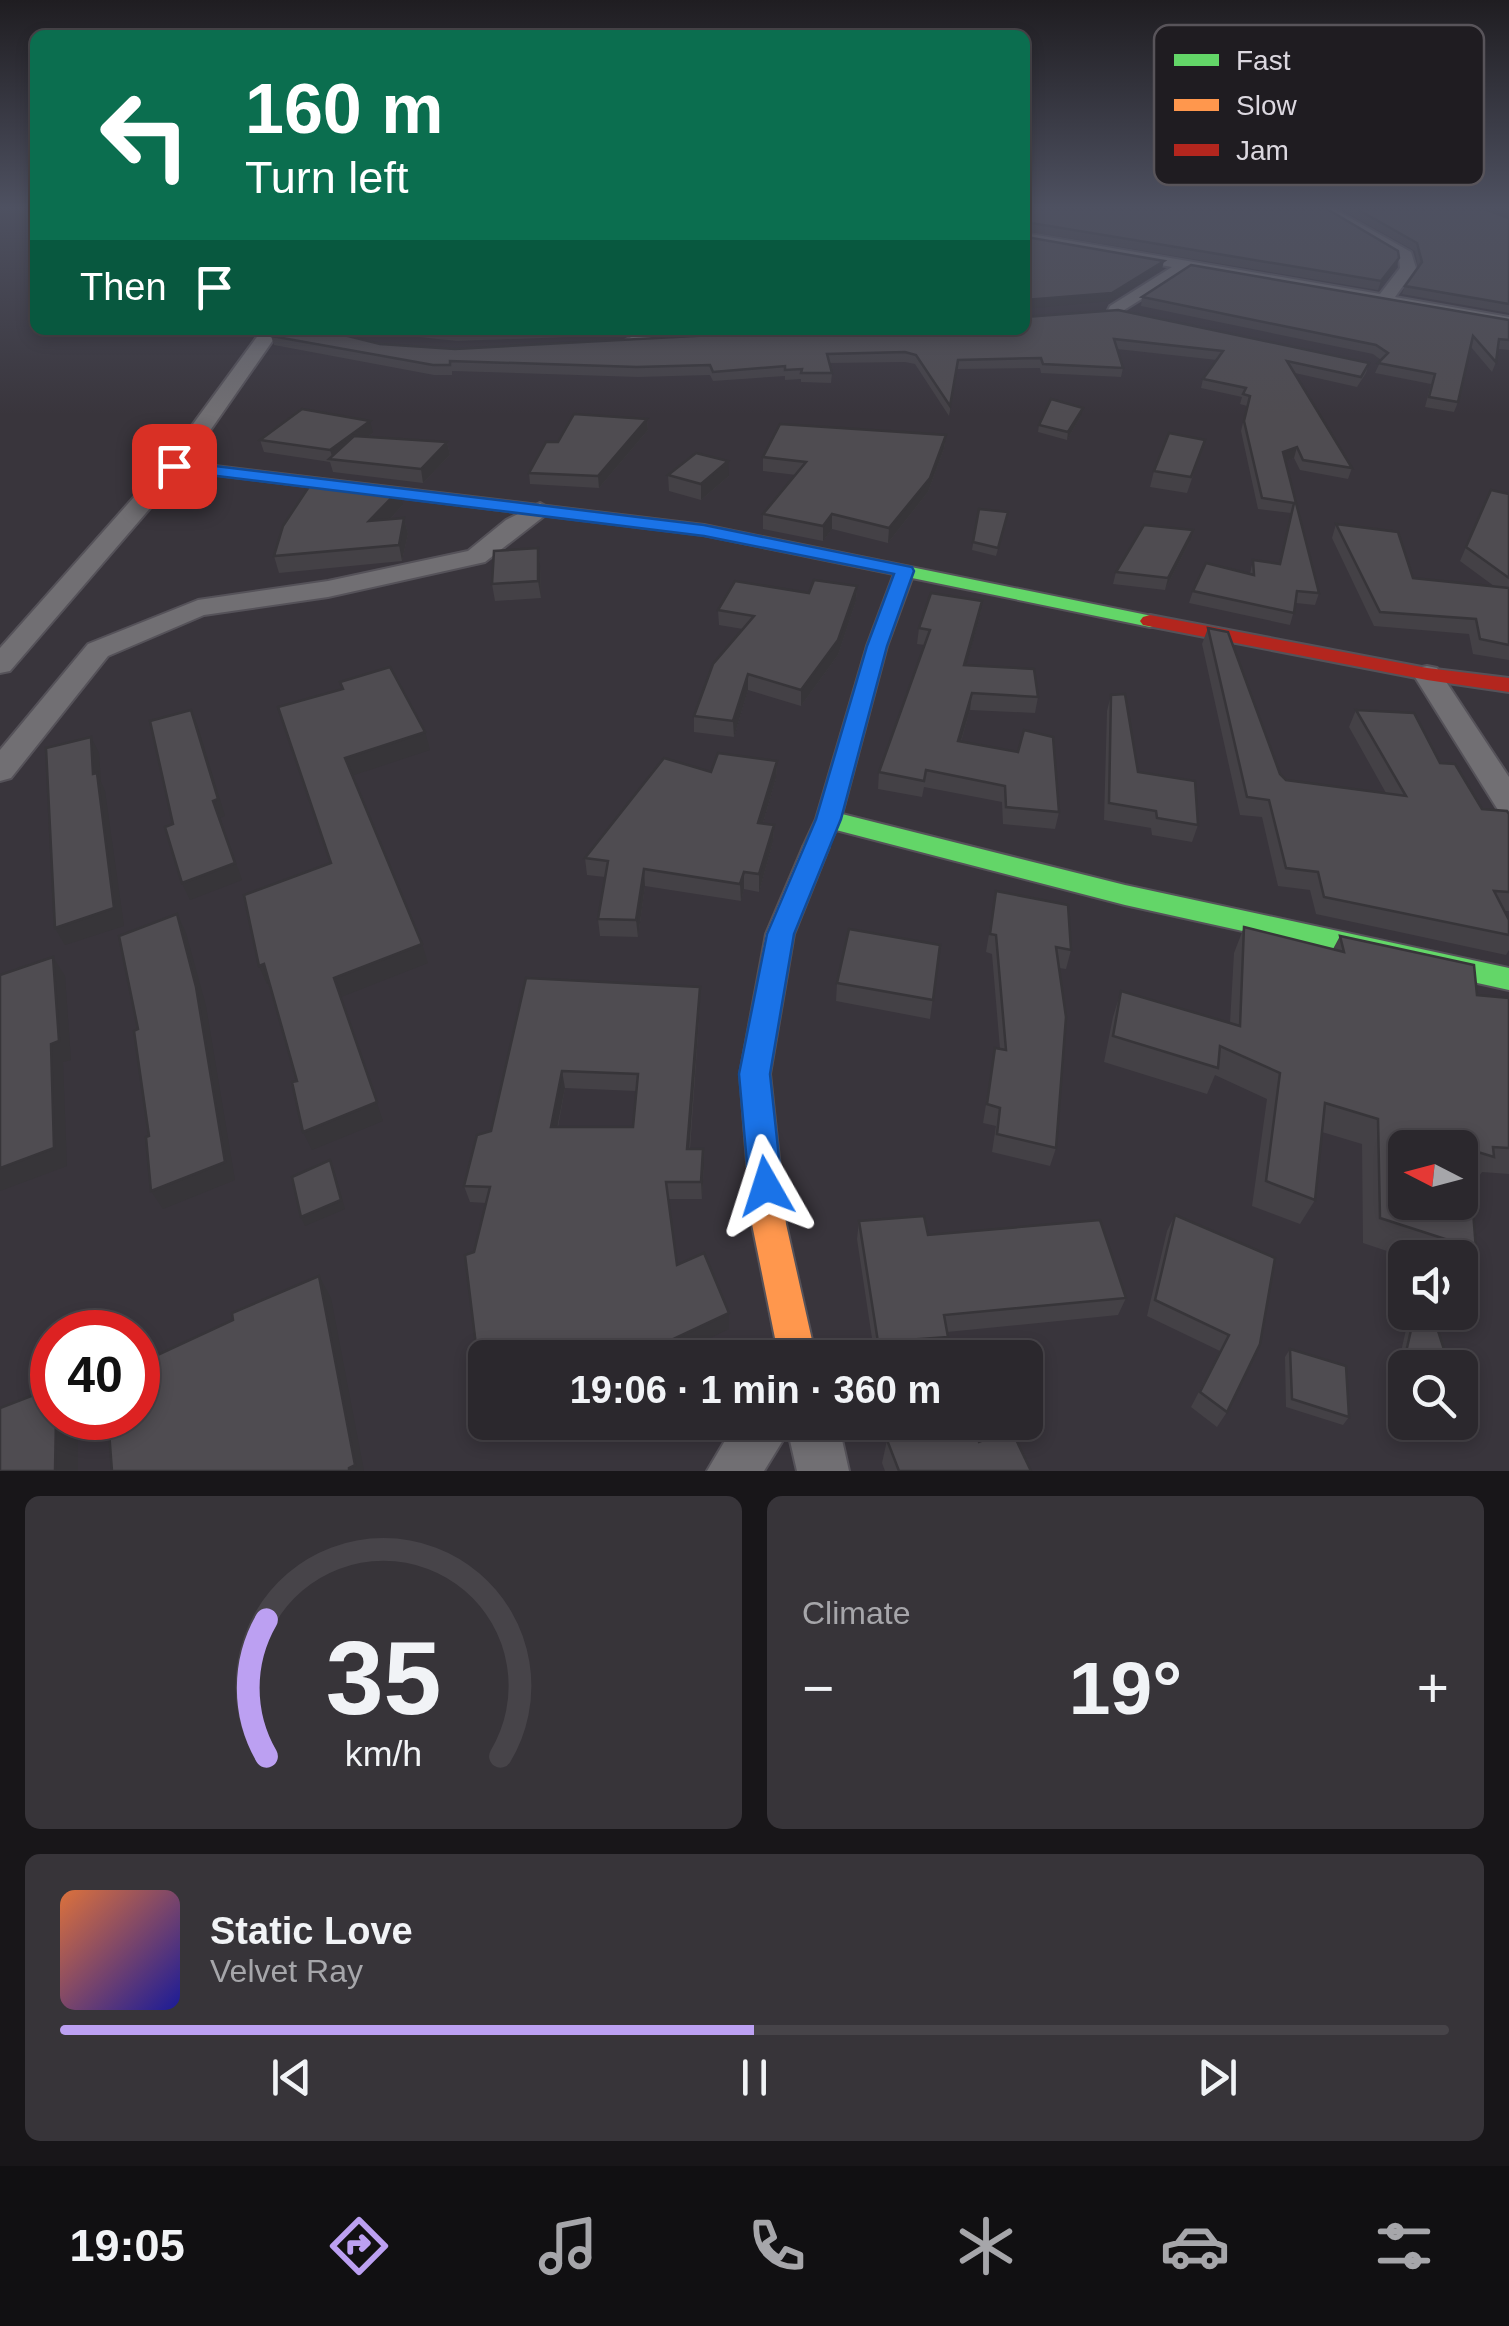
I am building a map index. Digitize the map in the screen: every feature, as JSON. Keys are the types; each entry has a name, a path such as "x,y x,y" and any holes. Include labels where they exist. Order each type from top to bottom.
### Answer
{"street":[{"path":"1150,318 1106,311 1163,278"},
{"path":"1266,278 1509,322"},
{"path":"1386,298 1401,278"},
{"path":"0,663 174,466 267,335"},
{"path":"609,342 729,335"},
{"path":"174,466 704,530 1428,674 1509,685"},
{"path":"0,771 98,650 198,608 328,589 476,557 514,525 540,510"},
{"path":"794,1340 770,1224 754,1074 780,934 828,819 877,646 905,571"},
{"path":"1428,674 1509,802"},
{"path":"828,819 1125,895 1509,979"},
{"path":"733,1471 755,1440"},
{"path":"816,1440 822,1471"}],"building":[{"path":"1030,278 1137,278 1112,293 1030,300"},
{"path":"1172,278 1264,278 1509,320 1509,340 1499,339 1496,362 1473,336 1458,402 1429,397 1435,374 1378,363 1388,353 1376,345 1142,297"},
{"path":"1411,278 1509,278 1509,304 1405,286"},
{"path":"1118,310 1369,363 1361,377 1287,361 1352,468 1303,460 1297,447 1283,452 1319,593 1297,591 1294,613 1193,591 1206,563 1254,575 1253,560 1280,564 1294,503 1262,498 1244,421 1250,396 1243,394 1246,388 1203,379 1223,351 1114,339 1123,368 1043,364 1041,358 958,360 950,406 916,355 905,352 827,354 832,373 801,373 802,369 785,370 785,366 713,372 710,365 637,367 450,361 450,365 433,365 271,336 344,335 380,344 455,349 713,335 1030,335 1030,317"},
{"path":"1051,399 1083,408 1068,432 1039,425"},
{"path":"302,409 370,421 330,450 260,440"},
{"path":"574,414 647,419 598,476 529,473 546,442 558,442"},
{"path":"780,424 946,435 930,478 889,528 832,514 823,526 763,514 806,462 763,457"},
{"path":"1169,433 1205,440 1191,477 1154,471"},
{"path":"354,436 447,442 421,469 329,459"},
{"path":"696,453 728,461 701,484 668,475"},
{"path":"314,479 399,490 369,521 404,518 399,545 274,556 283,526"},
{"path":"1491,490 1509,494 1509,578 1466,547"},
{"path":"979,509 1008,512 998,548 973,542"},
{"path":"1336,524 1398,532 1413,578 1509,588 1509,645 1480,639 1476,619 1380,612"},
{"path":"1144,525 1193,530 1168,578 1116,572"},
{"path":"538,548 538,581 492,584 494,551"},
{"path":"814,580 857,586 838,640 801,690 748,674 733,721 694,716 713,664 754,616 718,610 735,581 809,593"},
{"path":"931,593 982,601 964,665 1034,669 1038,697 972,693 958,741 1018,752 1024,730 1053,737 1059,812 1006,807 1005,786 926,770 924,781 879,772 930,630 919,628"},
{"path":"1208,628 1228,632 1280,774 1286,780 1406,796 1356,710 1414,713 1440,763 1455,764 1482,809 1509,814 1509,892 1494,891 1509,920 1509,935 1324,897 1318,872 1286,868 1269,800 1247,797"},
{"path":"390,667 425,732 345,758 422,944 334,978 377,1102 303,1132 292,1082 297,1081 264,964 259,966 244,895 331,863 278,707 343,689 340,682"},
{"path":"1125,694 1138,772 1195,781 1198,825 1157,818 1156,811 1109,803 1111,695"},
{"path":"191,710 218,799 213,801 235,863 182,883 165,827 173,824 150,721"},
{"path":"91,737 114,908 55,928 46,748"},
{"path":"718,753 777,761 758,823 774,825 759,874 744,872 740,884 644,869 636,920 598,919 608,861 585,858 664,758 711,772"},
{"path":"996,891 1068,905 1071,950 1056,947 1066,1017 1056,1148 997,1134 1000,1108 987,1104 995,1048 1006,1050 996,935 990,934"},
{"path":"177,914 196,987 225,1162 151,1191 146,1137 149,1136 134,1031 138,1029 119,936"},
{"path":"1244,927 1344,952 1340,936 1474,965 1477,995 1509,998 1509,1148 1493,1147 1494,1157 1478,1152 1478,1130 1388,1130 1388,1220 1474,1220 1475,1240 1448,1240 1380,1218 1378,1119 1325,1103 1315,1200 1266,1181 1280,1073 1220,1046 1218,1068 1113,1036 1121,991 1240,1026"},
{"path":"849,929 940,945 933,1000 837,983"},
{"path":"53,957 59,1041 51,1044 54,1148 0,1168 0,975"},
{"path":"526,978 700,987 687,1149 703,1149 701,1182 666,1182 677,1265 704,1253 729,1313 671,1340 475,1340 465,1255 474,1252 490,1187 464,1186 477,1135 491,1131","holes":["562,1071 638,1074 633,1127 551,1127"]},
{"path":"330,1160 341,1200 301,1217 292,1177"},
{"path":"1175,1215 1275,1258 1260,1344 1227,1412 1200,1392 1229,1335 1155,1300"},
{"path":"924,1216 928,1235 1100,1220 1126,1298 944,1315 948,1337 878,1340 859,1221"},
{"path":"319,1276 355,1465 349,1471 112,1471 110,1440 160,1440 160,1354 233,1320 232,1313"},
{"path":"1411,1330 1438,1330 1444,1350 1406,1350"},
{"path":"1290,1349 1346,1366 1349,1417 1292,1399"},
{"path":"30,1396 30,1440 56,1440 55,1471 0,1471 0,1408"},
{"path":"887,1440 1016,1440 1031,1471 899,1471"}],"traffic: fast":[{"path":"174,466 704,530 1150,621"},
{"path":"816,847 828,819 877,646 905,571"},
{"path":"828,819 1125,895 1509,979"}],"traffic: slow":[{"path":"794,1340 769,1224 755,1074 780,934 816,847"}],"traffic: jam":[{"path":"1150,621 1427,674 1509,685"}],"route":[{"path":"174,466 704,530 905,571 877,646 828,819 780,934 754,1074 766,1186"}]}
